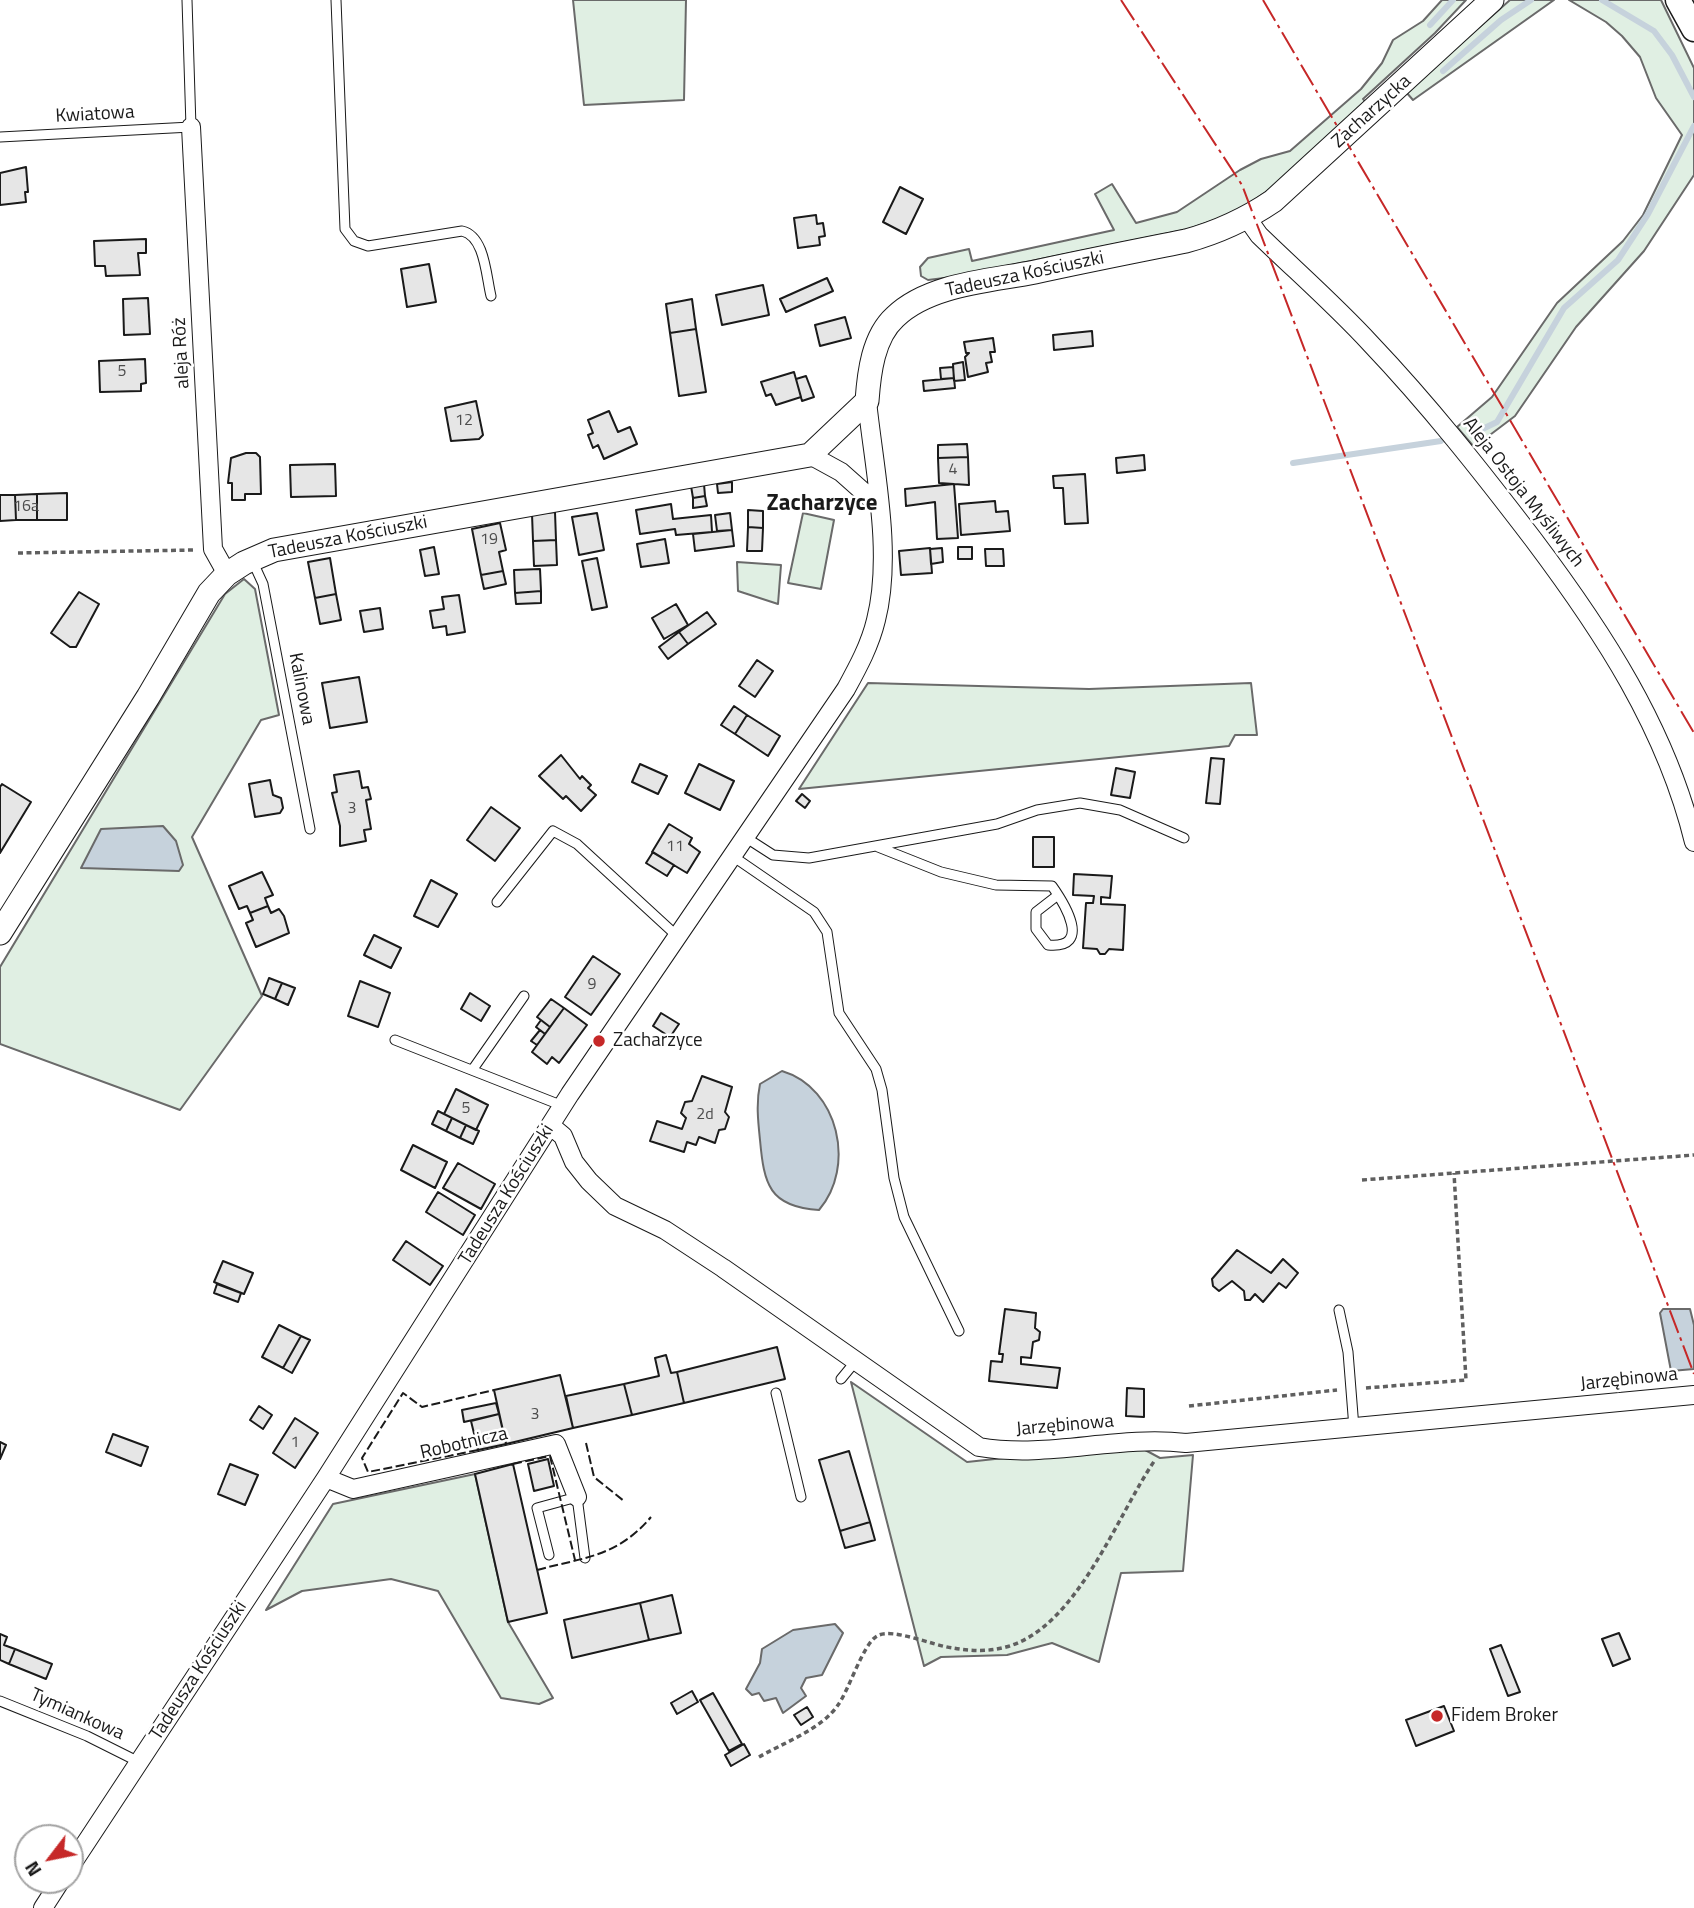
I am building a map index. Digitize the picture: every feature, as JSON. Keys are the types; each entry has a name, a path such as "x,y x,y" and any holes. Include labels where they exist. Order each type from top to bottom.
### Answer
{"main road":[{"path":"1678,0 1694,29"}],"street":[{"name":"Zacharzycka","path":"1247,218 1273,201 1492,0"},
{"name":"aleja Róż","path":"191,127 214,549 227,574"},
{"name":"Tadeusza Kościuszki","path":"84,1846 326,1478 563,1107 743,836 846,689 864,654 876,622 882,592 883,562 867,401 869,373 878,342 892,318 920,299 959,287 1186,241 1223,230 1247,218"},
{"name":"Aleja Ostoja Myśliwych","path":"1247,218 1259,236 1368,341 1426,403 1580,602 1613,652 1654,726 1686,810 1694,842"},
{"path":"867,401 810,455 841,472 877,504"},
{"name":"Tadeusza Kościuszki","path":"0,933 138,713 209,593 227,574 251,558 274,550 810,455"},
{"name":"Jarzębinowa","path":"551,1126 563,1136 574,1162 589,1181 615,1206 688,1245 979,1447 1013,1453 1142,1440 1186,1443 1694,1395"},
{"name":"Robotnicza","path":"326,1478 353,1489 556,1444 577,1497"}],"lane":[{"path":"187,0 191,127"},
{"path":"336,0 343,196 349,235 360,246 368,246 462,231 471,233 478,241 491,296"},
{"name":"Kwiatowa","path":"0,137 191,127"},
{"name":"Kalinowa","path":"251,558 263,584 310,829"},
{"path":"743,836 773,855 810,858 997,824 1037,810 1080,803 1120,810 1184,838"},
{"path":"497,902 552,831 577,844 677,936"},
{"path":"876,847 941,872 996,885 1052,886 1058,895 1070,913 1074,928 1069,939 1058,946 1048,945 1036,929 1037,912 1058,895"},
{"path":"731,855 814,912 827,932 839,1013 876,1069 882,1090 894,1178 904,1217 959,1331"},
{"path":"473,1069 524,996"},
{"path":"395,1040 563,1107"},
{"path":"1339,1310 1348,1352 1354,1427"},
{"path":"841,1379 855,1362"},
{"path":"776,1393 801,1497"},
{"path":"549,1555 537,1508 577,1497 585,1558"},
{"name":"Tymiankowa","path":"0,1701 87,1736 139,1762"}],"path":[{"path":"18,553 214,549"},
{"path":"1362,1180 1694,1154"},
{"path":"1189,1406 1466,1380 1454,1173"},
{"path":"759,1757 817,1723 837,1707 874,1637 887,1632 949,1648 980,1652 1007,1647 1026,1639 1054,1618 1079,1588 1135,1489 1168,1441"}],"green space":[{"path":"573,0 686,0 684,100 584,105"},
{"path":"1442,0 1466,0 1435,33 1363,99 1367,104 1283,180 1237,212 1189,229 952,277 928,280 921,276 920,267 928,258 969,249 972,261 1114,230 1095,194 1112,184 1136,223 1177,212 1240,170 1261,159 1290,151 1361,89 1382,63 1393,40 1423,21"},
{"path":"1510,0 1554,0 1413,100 1406,92"},
{"path":"1569,0 1661,0 1694,68 1694,175 1644,251 1576,327 1515,416 1474,447 1457,427 1492,397 1557,303 1623,241 1643,215 1682,135 1656,98 1640,57 1606,22"},
{"path":"803,513 834,520 821,589 788,583"},
{"path":"737,562 781,565 778,604 738,591"},
{"path":"244,579 255,589 279,715 261,720 192,837 262,996 180,1110 0,1044 0,967 225,594"},
{"path":"868,683 1089,689 1251,683 1257,735 1235,735 1229,746 799,789"},
{"path":"851,1382 967,1462 1134,1444 1160,1458 1193,1455 1183,1571 1121,1573 1099,1662 1052,1643 1007,1655 941,1657 924,1666"},
{"path":"475,1474 508,1622 553,1698 539,1704 501,1698 438,1591 391,1579 302,1591 266,1610 333,1504"}],"shaded area":[{"path":"163,826 176,841 183,865 179,871 81,868 101,829"},
{"path":"782,1071 801,1080 817,1094 829,1111 836,1131 839,1152 837,1173 819,1210 789,1204 779,1198 767,1181 762,1156 758,1098 760,1084"},
{"path":"1663,1309 1690,1309 1694,1325 1694,1369 1671,1371 1660,1313"},
{"path":"835,1624 843,1633 822,1675 806,1678 801,1688 806,1696 783,1713 776,1698 764,1701 759,1693 752,1695 746,1689 760,1663 762,1649 793,1630"}],"building":[{"path":"26,167 26,202 0,205 0,173"},
{"path":"900,187 923,199 906,234 883,222"},
{"path":"816,215 817,224 823,223 825,236 819,237 820,245 798,248 794,218"},
{"path":"146,239 146,253 138,253 140,275 106,276 105,266 95,266 94,241"},
{"path":"429,264 436,302 407,307 401,269"},
{"path":"827,278 833,291 786,312 780,299"},
{"path":"763,285 769,315 722,325 716,295"},
{"path":"148,298 150,334 124,335 123,299"},
{"path":"692,299 696,329 670,333 666,304"},
{"path":"845,317 851,338 820,346 815,325"},
{"path":"696,329 706,392 679,396 670,333"},
{"path":"1092,331 1093,346 1054,350 1053,335"},
{"path":"993,338 995,352 990,352 992,362 986,363 988,372 968,377 965,357 969,353 966,353 964,342"},
{"path":"145,359 146,383 141,384 141,391 100,392 99,361"},
{"path":"963,362 965,380 954,381 953,364"},
{"path":"953,367 954,378 941,379 940,368"},
{"path":"794,372 801,397 776,405 771,394 766,396 761,382"},
{"path":"806,376 814,397 802,401 796,379"},
{"path":"954,378 955,388 924,391 923,381"},
{"path":"476,401 483,435 479,439 451,441 445,408"},
{"path":"609,411 618,432 630,427 637,444 604,459 598,445 593,448 588,435 593,433 588,420"},
{"path":"967,444 968,457 938,458 938,445"},
{"path":"256,453 260,457 261,494 245,494 245,500 232,500 232,483 228,483 231,458"},
{"path":"1144,455 1145,470 1117,473 1116,458"},
{"path":"968,457 969,485 939,483 938,458"},
{"path":"335,464 336,496 291,497 290,465"},
{"path":"1085,474 1088,523 1065,524 1063,488 1054,488 1053,476"},
{"path":"732,482 732,492 718,493 717,484"},
{"path":"704,484 705,496 693,498 691,486"},
{"path":"954,484 958,538 937,539 935,502 906,506 905,489"},
{"path":"67,493 67,520 37,520 37,494"},
{"path":"37,494 37,520 16,520 15,495"},
{"path":"0,495 15,495 16,520 0,521"},
{"path":"705,496 707,506 693,508 693,498"},
{"path":"995,501 996,512 1008,511 1010,531 961,535 959,504"},
{"path":"671,504 673,519 711,515 712,532 676,535 675,529 640,534 636,510"},
{"path":"748,510 763,511 763,528 748,527"},
{"path":"555,512 556,540 533,541 532,514"},
{"path":"597,513 604,550 579,555 572,517"},
{"path":"730,513 732,530 717,531 715,515"},
{"path":"500,523 506,550 499,552 503,571 481,575 472,529"},
{"path":"748,527 763,528 762,551 747,551"},
{"path":"732,530 734,546 695,551 693,534"},
{"path":"665,539 669,563 641,567 637,544"},
{"path":"556,540 557,565 534,566 533,541"},
{"path":"434,547 439,574 425,576 420,550"},
{"path":"958,547 972,547 972,559 958,559"},
{"path":"930,548 932,573 901,575 899,551"},
{"path":"942,548 943,562 931,564 930,549"},
{"path":"985,549 1003,549 1004,566 986,566"},
{"path":"330,558 336,594 315,598 308,562"},
{"path":"597,558 607,607 592,610 582,561"},
{"path":"540,569 541,591 515,593 514,570"},
{"path":"503,571 506,584 484,589 481,575"},
{"path":"541,591 541,603 516,604 515,593"},
{"path":"79,592 99,604 76,647 70,647 51,633"},
{"path":"336,594 341,620 320,624 315,598"},
{"path":"459,595 465,632 447,635 446,626 433,628 430,611 444,609 442,597"},
{"path":"676,604 688,625 664,639 652,618"},
{"path":"380,608 383,629 364,632 360,611"},
{"path":"707,612 716,624 688,644 679,632"},
{"path":"679,632 688,644 668,659 659,647"},
{"path":"757,660 773,671 755,697 739,686"},
{"path":"359,677 367,722 330,728 322,683"},
{"path":"734,706 747,715 735,734 721,725"},
{"path":"747,715 780,736 768,756 735,734"},
{"path":"561,755 580,779 582,776 591,785 588,788 596,795 581,811 566,796 563,799 539,776"},
{"path":"1211,758 1224,759 1220,804 1206,803"},
{"path":"640,764 667,776 658,794 632,782"},
{"path":"699,764 734,781 720,810 685,793"},
{"path":"1116,768 1135,772 1130,798 1111,795"},
{"path":"359,771 362,788 368,787 371,799 366,800 371,829 364,830 366,841 340,846 340,826 332,793 337,792 334,775"},
{"path":"270,780 273,795 281,798 283,808 280,813 255,817 249,784"},
{"path":"2,784 31,802 0,853 0,787"},
{"path":"802,794 810,801 805,808 796,801"},
{"path":"491,807 520,828 495,861 467,840"},
{"path":"669,824 692,838 689,844 700,852 687,873 652,852"},
{"path":"1033,837 1054,837 1054,867 1033,867"},
{"path":"653,852 674,865 667,876 646,863"},
{"path":"262,872 273,895 265,898 268,906 250,913 247,906 239,909 229,886"},
{"path":"1074,874 1112,876 1110,898 1101,897 1101,904 1125,905 1123,950 1109,949 1105,954 1100,954 1097,949 1083,948 1086,903 1093,903 1094,896 1073,895"},
{"path":"431,880 457,894 438,927 414,916"},
{"path":"268,906 271,913 279,909 289,933 256,947 246,923 253,920 250,913"},
{"path":"374,935 401,948 391,968 364,955"},
{"path":"593,956 620,974 591,1015 565,997"},
{"path":"269,978 282,983 275,999 263,994"},
{"path":"360,981 390,993 378,1027 348,1016"},
{"path":"282,983 295,988 288,1005 275,999"},
{"path":"470,993 490,1006 481,1021 461,1009"},
{"path":"551,999 564,1008 550,1027 537,1017"},
{"path":"564,1008 587,1025 559,1063 552,1057 547,1064 532,1052"},
{"path":"661,1013 679,1024 670,1037 653,1026"},
{"path":"541,1020 550,1027 545,1034 536,1027"},
{"path":"540,1030 545,1034 537,1045 531,1041"},
{"path":"702,1076 732,1087 725,1112 729,1117 725,1129 719,1130 715,1143 699,1137 696,1145 687,1142 684,1152 650,1141 657,1121 682,1129 686,1118 681,1113 685,1102 692,1101"},
{"path":"456,1089 488,1105 476,1130 444,1114"},
{"path":"438,1111 452,1118 446,1131 432,1124"},
{"path":"452,1118 466,1125 460,1138 446,1131"},
{"path":"466,1125 479,1131 473,1144 460,1138"},
{"path":"413,1145 447,1162 435,1188 401,1170"},
{"path":"458,1163 495,1184 481,1209 443,1188"},
{"path":"438,1192 475,1215 463,1235 426,1212"},
{"path":"406,1241 443,1266 430,1285 393,1260"},
{"path":"1237,1250 1271,1273 1283,1259 1298,1273 1286,1288 1279,1283 1263,1302 1255,1294 1250,1300 1245,1300 1244,1291 1232,1281 1219,1291 1213,1286 1212,1279"},
{"path":"223,1261 253,1273 244,1294 214,1282"},
{"path":"217,1284 241,1293 238,1302 214,1293"},
{"path":"1005,1309 1036,1313 1035,1328 1040,1332 1039,1340 1033,1342 1031,1358 1021,1357 1021,1364 1060,1368 1057,1388 989,1381 991,1361 1002,1362 1003,1354 999,1354"},
{"path":"279,1325 301,1336 283,1368 262,1357"},
{"path":"301,1336 310,1340 292,1373 283,1368"},
{"path":"777,1347 785,1379 684,1403 677,1372"},
{"path":"666,1355 671,1373 677,1372 684,1403 632,1415 624,1384 659,1376 655,1358"},
{"path":"560,1375 573,1428 506,1444 494,1390"},
{"path":"624,1384 632,1415 573,1428 566,1396"},
{"path":"1127,1388 1144,1389 1144,1417 1126,1416"},
{"path":"496,1403 499,1414 464,1422 462,1410"},
{"path":"259,1406 272,1415 263,1429 250,1420"},
{"path":"499,1414 506,1444 478,1450 471,1421"},
{"path":"295,1418 318,1433 295,1468 273,1453"},
{"path":"113,1434 148,1447 141,1466 106,1452"},
{"path":"0,1442 6,1445 0,1459"},
{"path":"849,1451 870,1522 840,1531 819,1460"},
{"path":"548,1459 554,1486 534,1491 528,1464"},
{"path":"230,1464 258,1475 245,1505 218,1494"},
{"path":"513,1464 547,1613 508,1622 475,1474"},
{"path":"870,1522 875,1540 845,1548 840,1531"},
{"path":"672,1595 681,1633 649,1640 640,1603"},
{"path":"640,1603 649,1640 572,1658 564,1620"},
{"path":"1619,1633 1630,1659 1613,1666 1602,1639"},
{"path":"0,1634 7,1637 4,1645 15,1649 9,1664 0,1660"},
{"path":"1501,1645 1520,1692 1508,1696 1490,1649"},
{"path":"15,1649 52,1664 46,1679 9,1664"},
{"path":"692,1691 698,1702 677,1714 671,1703"},
{"path":"713,1693 742,1744 729,1751 700,1700"},
{"path":"1444,1706 1454,1731 1416,1746 1406,1720"},
{"path":"807,1707 813,1717 801,1725 794,1715"},
{"path":"744,1744 750,1755 731,1766 725,1755"}],"waterway":[{"path":"1430,25 1453,0"},
{"path":"1443,71 1501,20 1531,0"},
{"path":"1602,0 1654,31 1672,55 1694,97"},
{"path":"1472,434 1497,422 1564,308 1618,260 1648,214 1694,126"},
{"path":"1293,463 1441,441"}],"fence":[{"path":"478,1450 368,1472 362,1458 403,1393 422,1407 494,1390"},
{"path":"586,1443 594,1477 624,1501"},
{"path":"513,1464 550,1456 575,1560"},
{"path":"537,1570 613,1548 651,1517"}],"power":[{"path":"1121,0 1242,185 1694,1374"},
{"path":"1263,0 1694,733"}],"place":[{"name":"Zacharzyce","path":"599,1041"},
{"name":"Fidem Broker","path":"1437,1716"}],"district":[{"name":"Zacharzyce","path":"822,504"}]}
